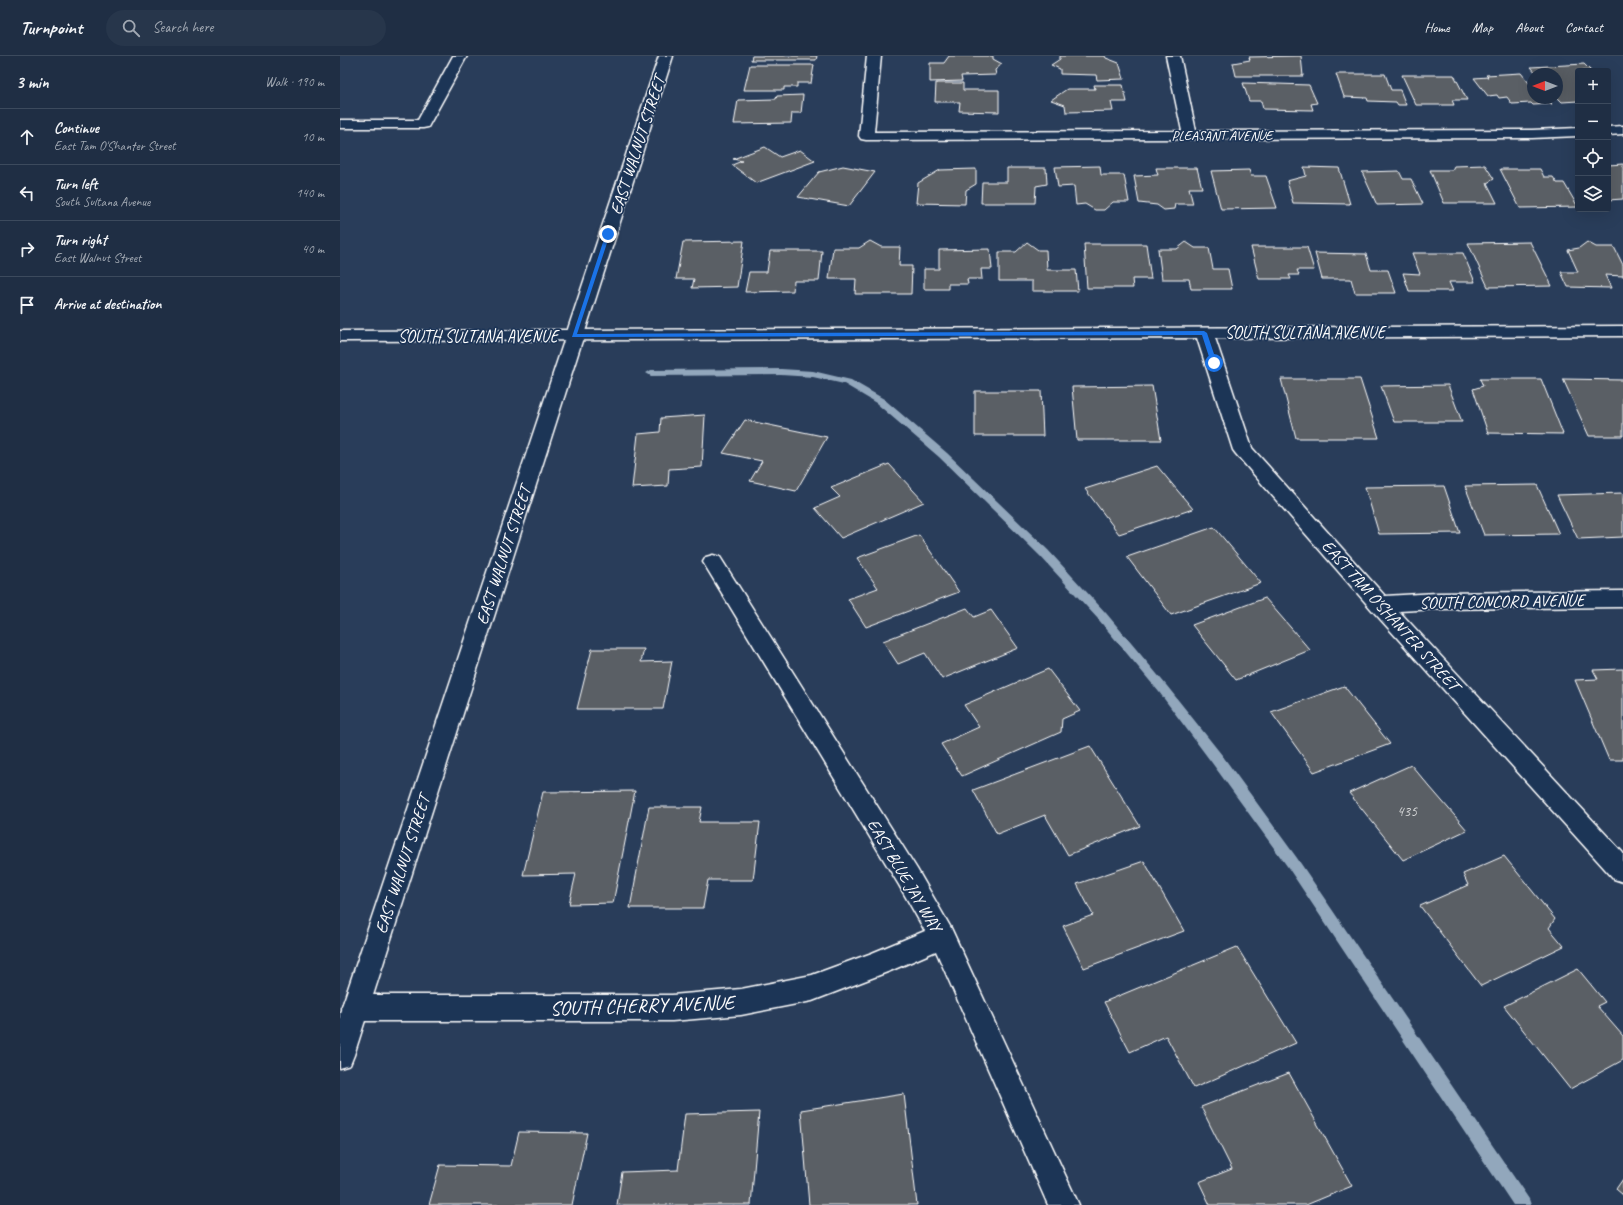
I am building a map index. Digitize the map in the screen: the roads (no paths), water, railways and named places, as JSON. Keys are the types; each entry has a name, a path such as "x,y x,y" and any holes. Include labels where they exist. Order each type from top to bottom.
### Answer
{"street":[{"path":"340,124 423,124 460,56"},
{"name":"EAST WALNUT STREET","path":"340,1055 666,56"},
{"name":"PLEASANT AVENUE","path":"874,56 866,136 1190,136 1532,134 1575,132"},
{"path":"1173,56 1190,136"},
{"path":"1611,131 1623,130"},
{"name":"SOUTH SULTANA AVENUE","path":"340,336 1623,331"},
{"name":"EAST TAM O'SHANTER STREET","path":"1204,333 1244,450 1380,604 1623,871"},
{"name":"EAST BLUE JAY WAY","path":"713,562 908,877 942,936 1064,1205"},
{"name":"SOUTH CONCORD AVENUE","path":"1380,604 1437,601 1623,599"},
{"name":"SOUTH CHERRY AVENUE","path":"355,1008 672,1008 742,1002 812,988 882,962 942,936"}],"waterway":[{"path":"651,373 781,372 813,374 847,382 880,401 943,455 1044,553 1102,616 1163,689 1217,759 1292,862 1523,1205"}]}
